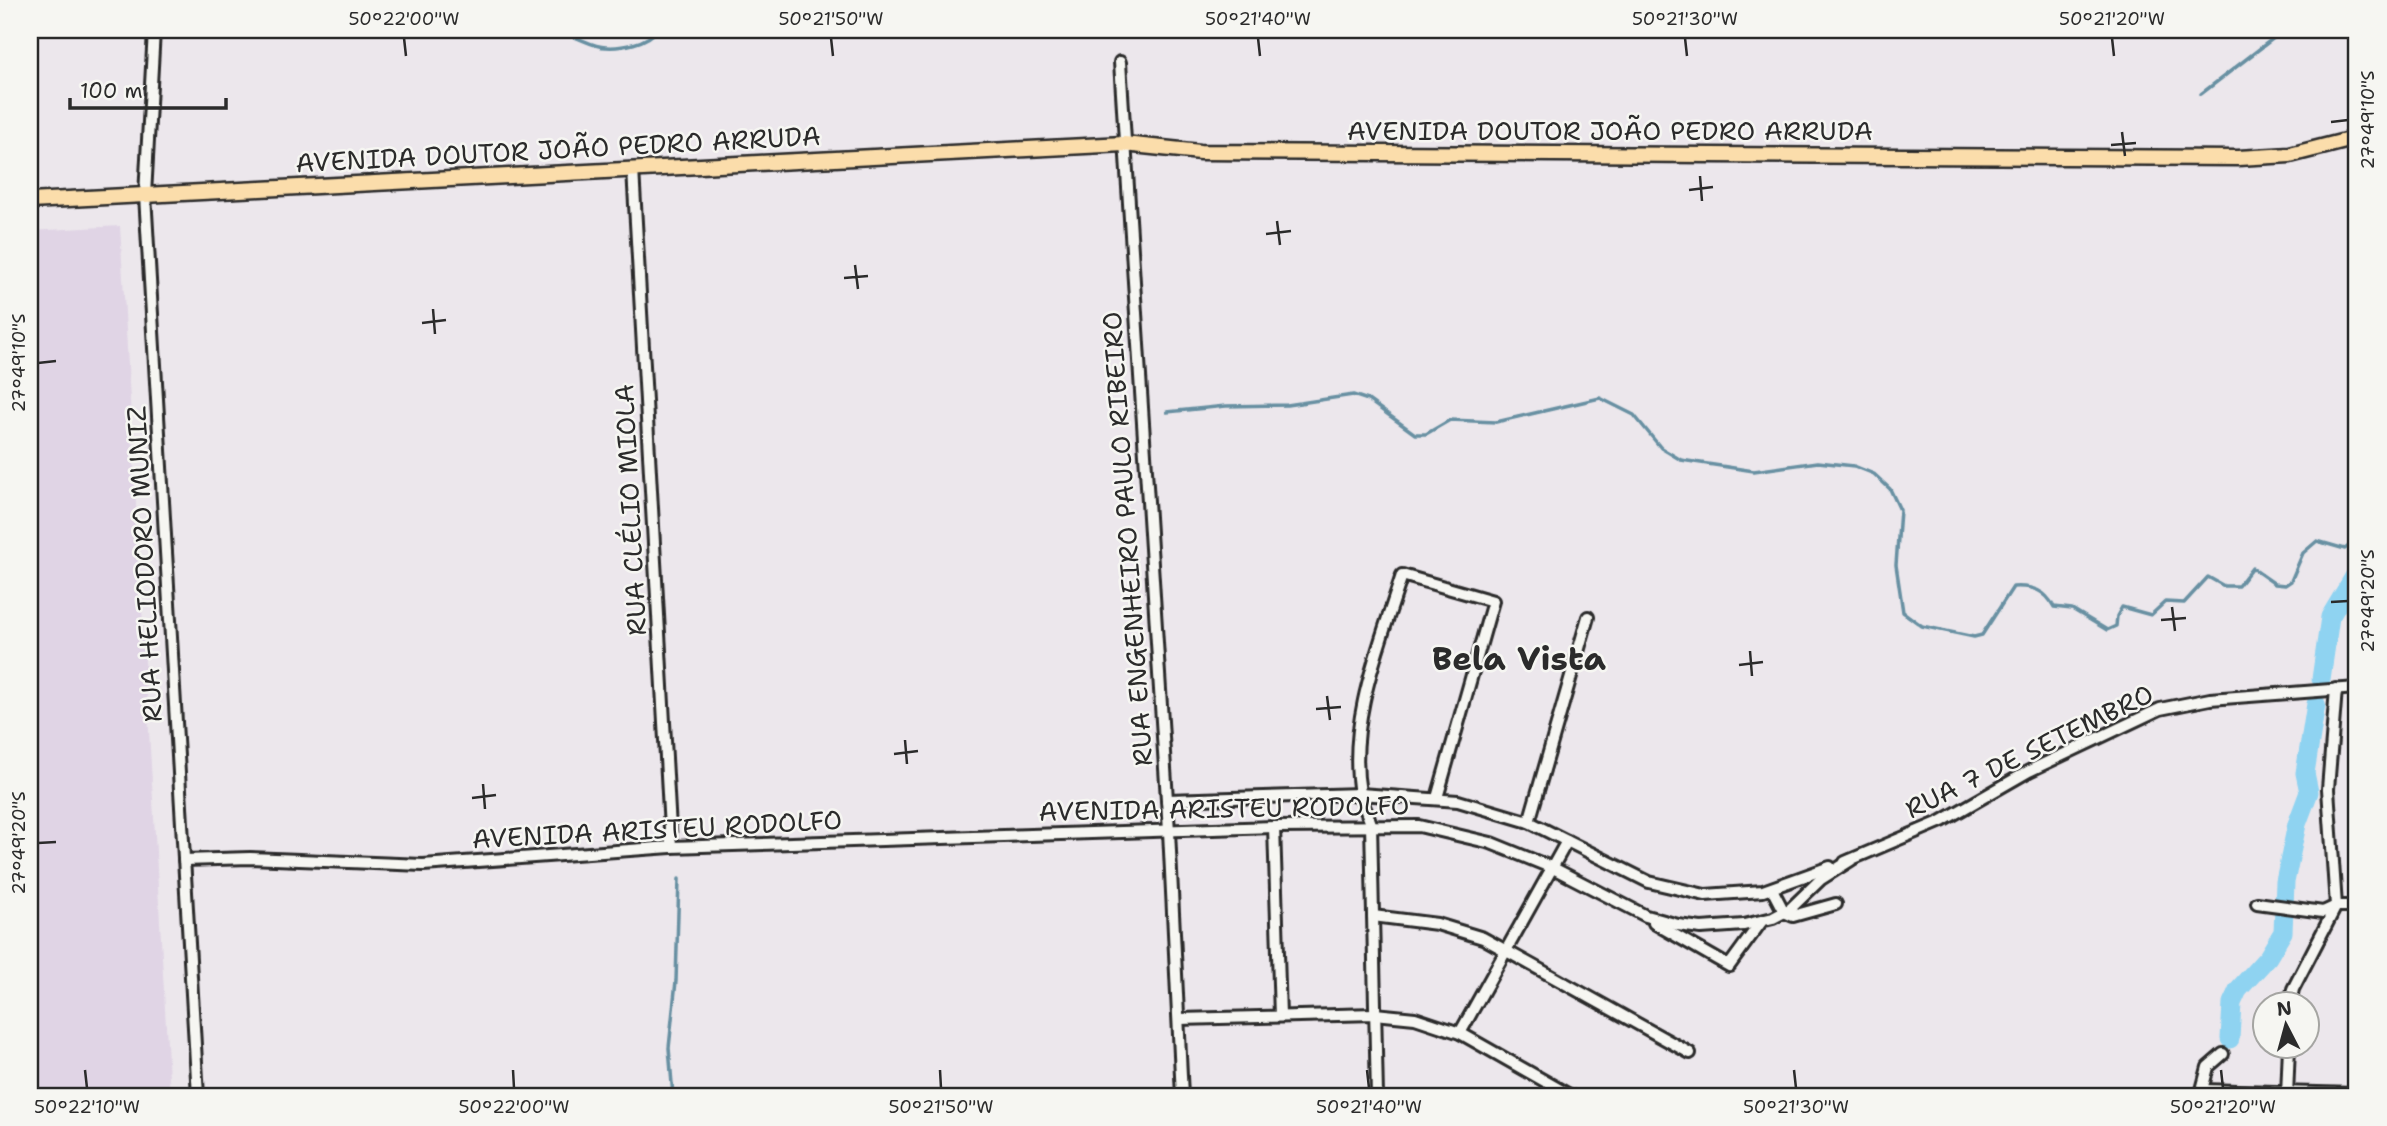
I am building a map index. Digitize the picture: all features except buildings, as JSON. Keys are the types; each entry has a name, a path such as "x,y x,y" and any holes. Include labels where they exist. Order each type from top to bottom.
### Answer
{"main road":[{"name":"AVENIDA DOUTOR JOÃO PEDRO ARRUDA","path":"30,201 1088,145 1117,152 1125,144 1135,152 1149,155 1200,152 2262,158 2320,149 2357,138"}],"street":[{"name":"RUA HELIODORO MUNIZ","path":"154,30 145,195 198,1096"},
{"name":"RUA ENGENHEIRO PAULO RIBEIRO","path":"1120,62 1169,831 1182,1096"},
{"name":"RUA CLÉLIO MIOLA","path":"633,169 671,847"},
{"path":"1377,1096 1371,824 1360,794 1359,764 1364,709 1402,575 1493,601 1437,798"},
{"path":"1529,822 1588,617"},
{"name":"RUA 7 DE SETEMBRO","path":"1851,860 1942,821 2029,771 2160,709 2210,699 2357,688"},
{"path":"2293,990 2336,906 2328,789 2336,689"},
{"name":"AVENIDA ARISTEU RODOLFO","path":"1167,800 1360,794 1437,798 1477,806 1529,822 1625,871 1666,888 1726,896 1772,889 1851,860"},
{"name":"AVENIDA ARISTEU RODOLFO","path":"184,860 250,858 422,865 671,847 1371,824 1442,829 1491,843 1552,867 1630,909 1660,921 1690,927 1725,928 1761,922 1784,912 1821,879 1851,860"},
{"path":"1274,827 1280,1016"},
{"path":"1460,1033 1567,841"},
{"path":"1772,889 1784,912 1798,916 1836,904"},
{"path":"2257,904 2296,911 2323,912 2336,906 2357,906"},
{"path":"1630,909 1729,966 1761,922"},
{"path":"1373,916 1408,918 1461,929 1507,949 1690,1052"},
{"path":"1179,1019 1375,1014 1415,1018 1460,1033 1572,1096"},
{"path":"2223,1054 2208,1067 2200,1093 2357,1094"},
{"path":"2287,1094 2288,1060"}],"shaded area":[{"path":"120,226 170,1096 42,1096 30,1090 30,231"}],"waterway":[{"path":"513,30 568,35 601,47 641,41 657,30"},
{"path":"2201,94 2284,30"},
{"path":"1167,412 1226,406 1287,405 1353,395 1368,400 1415,434 1426,434 1450,420 1496,422 1600,398 1634,415 1661,448 1681,460 1754,471 1818,462 1854,466 1874,474 1890,489 1900,510 1896,565 1903,612 1922,626 1974,637 1982,635 2013,587 2038,590 2054,607 2072,609 2107,630 2116,626 2122,607 2151,615 2165,602 2184,603 2208,577 2224,586 2238,586 2252,568 2275,584 2285,585 2291,581 2303,553 2317,541 2345,549 2357,539"},
{"path":"2321,679 2330,617 2357,572"},
{"path":"2230,1039 2232,1003 2238,990 2268,957 2283,932 2285,882 2297,824 2309,792 2305,773 2316,704"},
{"path":"673,1096 669,1048 676,981 679,879"}],"district":[{"name":"Bela Vista","path":"1519,658"}]}
